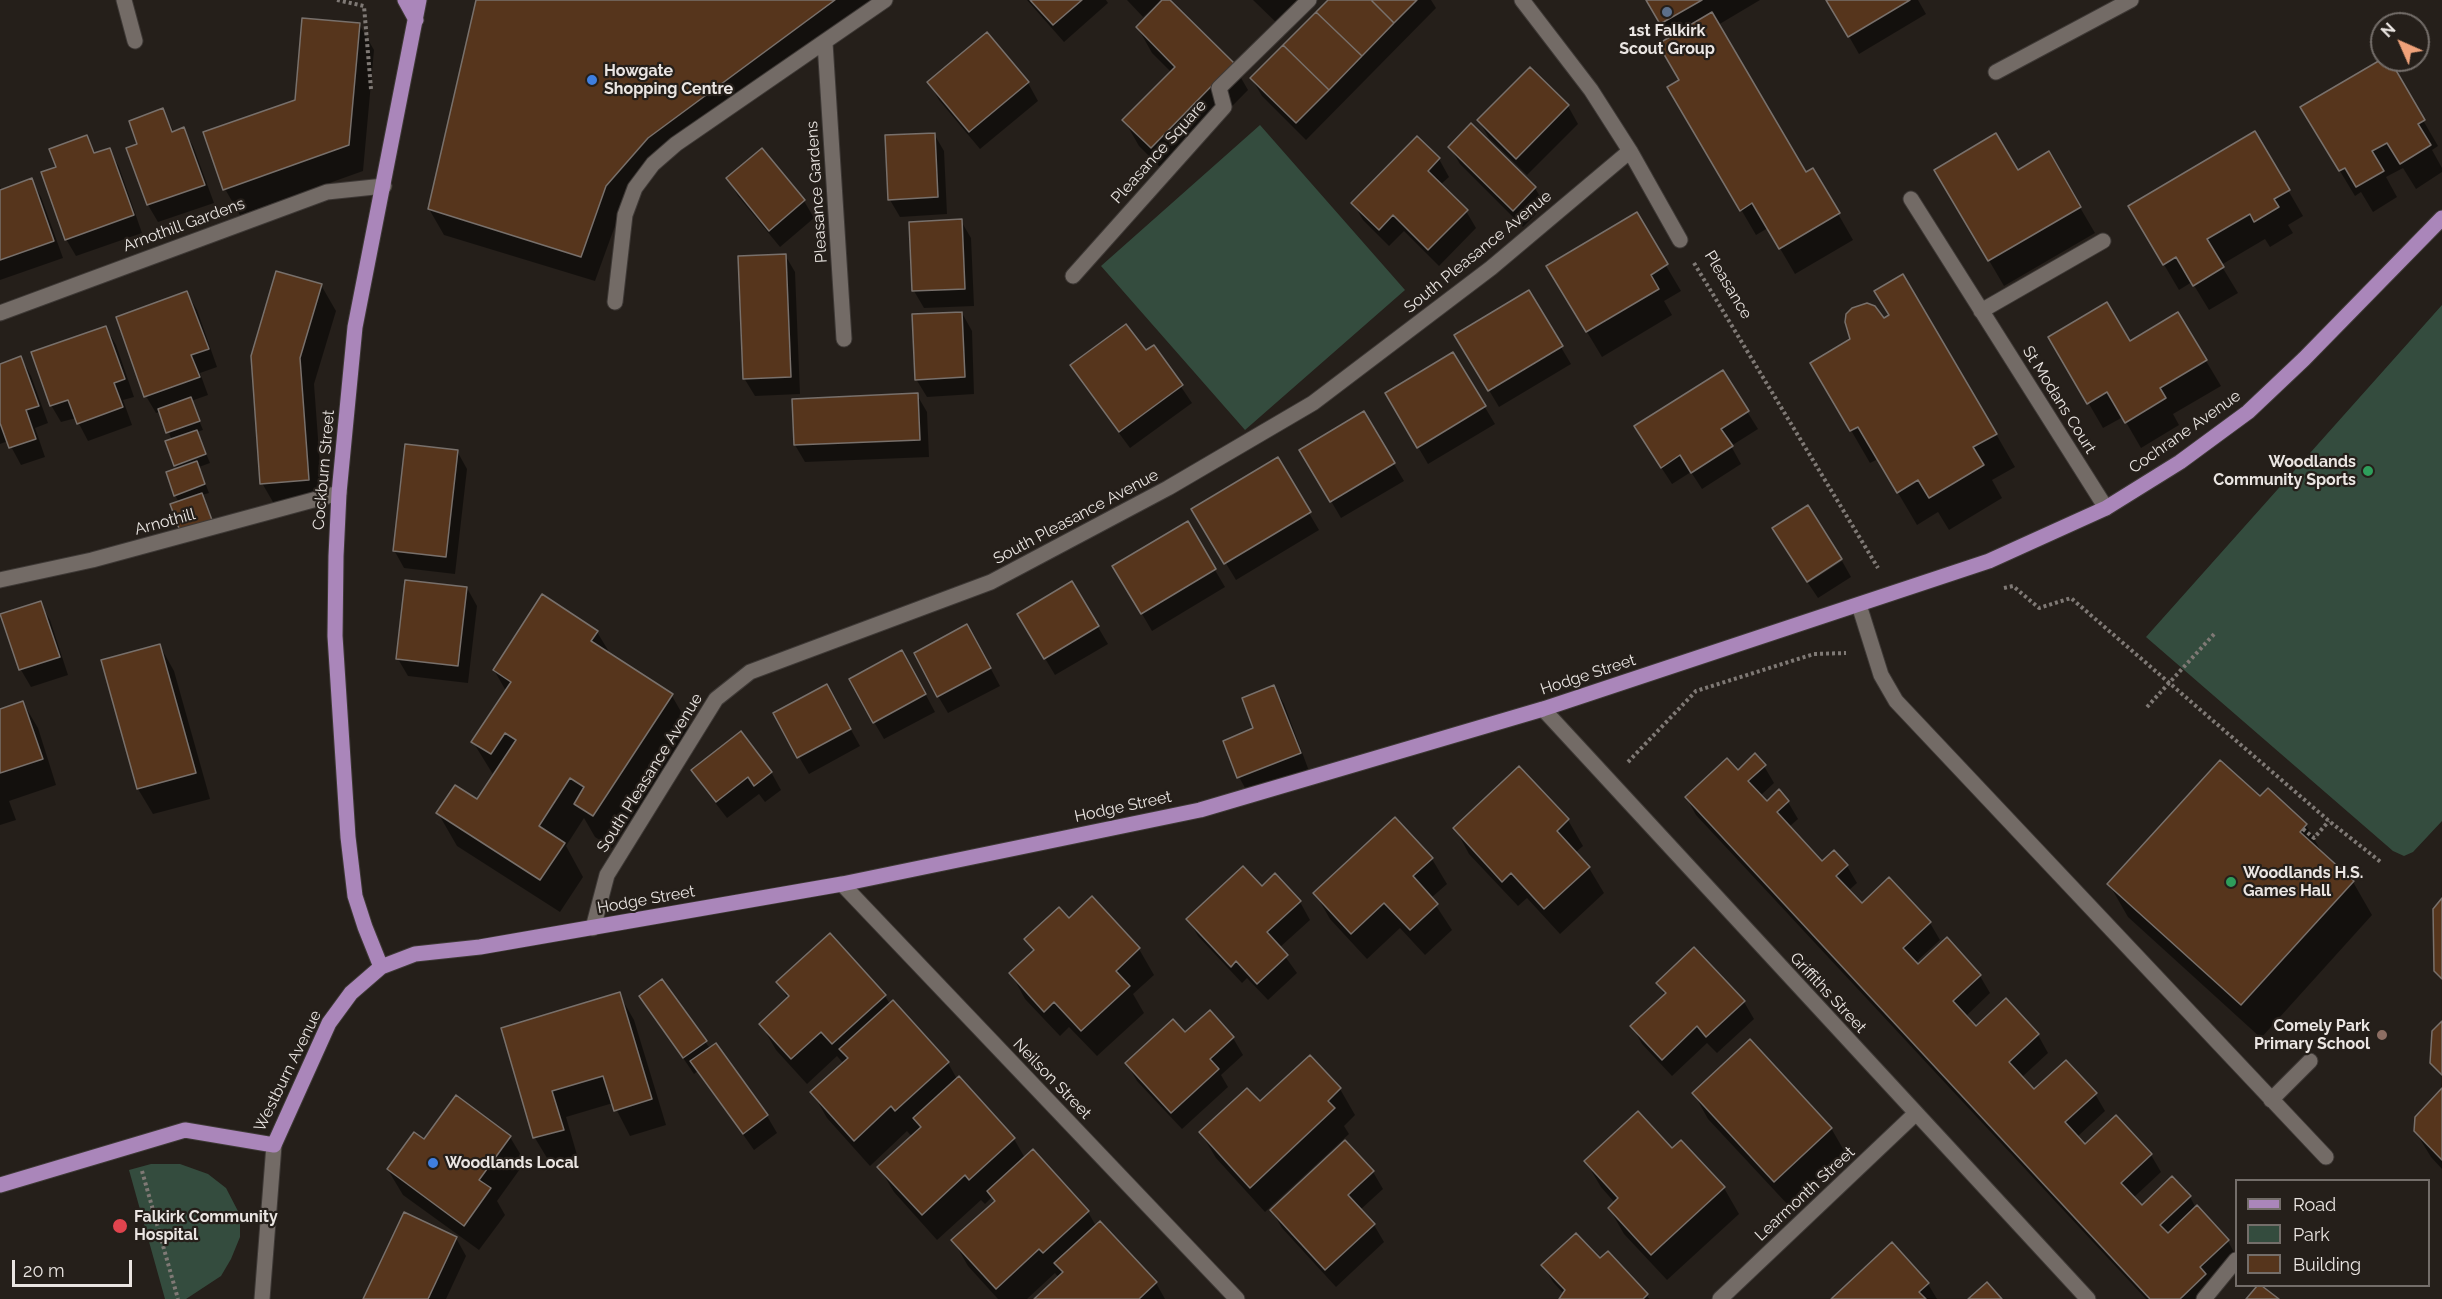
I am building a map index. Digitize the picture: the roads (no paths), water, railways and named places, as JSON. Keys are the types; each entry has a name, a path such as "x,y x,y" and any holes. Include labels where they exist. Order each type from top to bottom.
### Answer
{"main road":[{"path":"405,0 416,20"},
{"name":"Cockburn Street","path":"381,967 355,896 348,837 335,636 339,492 355,327 419,0"},
{"name":"Cochrane Avenue","path":"1894,594 1989,561 2106,508 2180,462 2248,412 2304,359 2442,218"},
{"name":"Hodge Street","path":"381,967 416,954 480,947 842,884 1200,810 1543,710 1894,594"},
{"name":"Westburn Avenue","path":"0,1185 185,1130 274,1145 329,1023 351,993 381,967"}],"street":[{"path":"124,0 135,40"},
{"path":"615,302 625,215 635,188 653,165 676,144 885,0"},
{"name":"Pleasance Square","path":"1073,276 1224,107 1219,88 1309,0"},
{"path":"1522,0 1592,90 1630,151 1680,240"},
{"path":"1996,72 2130,0"},
{"name":"Pleasance Gardens","path":"825,43 844,339"},
{"name":"South Pleasance Avenue","path":"593,928 608,875 716,699 750,672 991,582 1168,489 1313,403 1491,268 1630,151"},
{"name":"Arnothill Gardens","path":"0,313 327,192 384,186"},
{"name":"St Modans Court","path":"1911,199 2106,508"},
{"path":"1981,310 2103,241"},
{"name":"Arnothill","path":"0,580 92,561 339,492"},
{"path":"1859,605 1881,675 1896,701 2326,1157"},
{"name":"Griffiths Street","path":"1543,710 2088,1299"},
{"name":"Neilson Street","path":"842,884 1237,1299"},
{"path":"2271,1100 2310,1061"},
{"name":"Learmonth Street","path":"1720,1299 1915,1114"},
{"path":"262,1299 274,1145"},
{"path":"2204,1299 2235,1261"}],"place":[{"name":"1st Falkirk Scout Group","path":"1667,12"},
{"name":"Howgate Shopping Centre","path":"592,80"},
{"name":"Woodlands Community Sports","path":"2368,471"},
{"name":"Woodlands H.S. Games Hall","path":"2231,882"},
{"name":"Comely Park Primary School","path":"2382,1035"},
{"name":"Woodlands Local","path":"433,1163"},
{"name":"Falkirk Community Hospital","path":"120,1226"}]}
